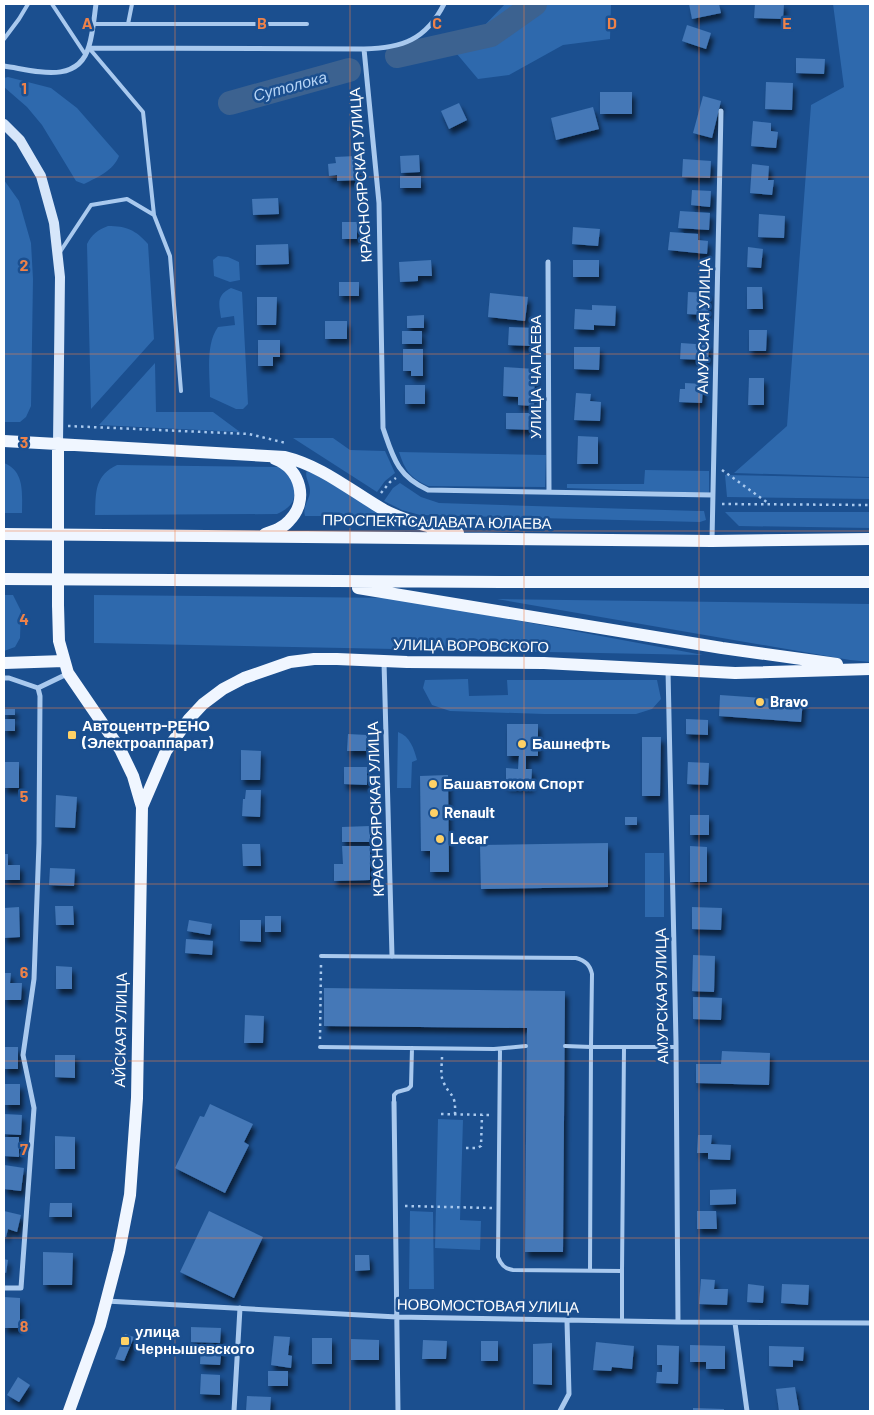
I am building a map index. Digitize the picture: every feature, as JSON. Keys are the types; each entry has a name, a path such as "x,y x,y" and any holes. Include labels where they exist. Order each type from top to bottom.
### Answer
{"main road":[{"path":"4,124 20,140 41,176 54,223 58,254 60,277 58,605 59,640 66,667 4,663"},
{"path":"4,441 58,442 285,457 310,465 384,510 403,519 432,528 487,539"},
{"path":"256,537 281,528 290,521 297,511 300,500 301,490 295,473 280,461 266,455"},
{"name":"ПРОСПЕКТ САЛАВАТА ЮЛАЕВА","path":"4,534 712,541 870,539"},
{"path":"4,579 870,582"},
{"path":"298,581 390,592 722,648 870,669"},
{"name":"УЛИЦА ВОРОВСКОГО","path":"142,808 166,751 178,732 203,704 223,689 244,678 290,662 314,659 544,663 736,672 870,669"},
{"name":"АЙСКАЯ УЛИЦА","path":"66,667 120,749 133,776 142,808 136,1130 130,1195 119,1252 106,1301 92,1349 69,1411"}],"street":[{"path":"4,66 58,73 72,70 80,64 89,48 96,4"},
{"path":"89,48 364,49 396,46 410,41 426,31 438,17 444,4"},
{"name":"КРАСНОЯРСКАЯ УЛИЦА","path":"364,49 379,203 383,428 391,452 405,476 414,484 428,490 713,495"},
{"name":"АМУРСКАЯ УЛИЦА","path":"712,541 721,111"},
{"name":"УЛИЦА ЧАПАЕВА","path":"548,262 549,492"},
{"name":"КРАСНОЯРСКАЯ УЛИЦА","path":"384,661 392,956"},
{"path":"38,688 66,667"},
{"name":"АМУРСКАЯ УЛИЦА","path":"668,669 676,1047 678,1322"},
{"path":"4,678 38,688"},
{"path":"4,1288 21,1288 34,1108 23,1055 34,979 39,843 40,696 38,688"},
{"path":"394,1102 398,1411"},
{"name":"НОВОМОСТОВАЯ УЛИЦА","path":"106,1301 396,1317 567,1321 870,1323"},
{"path":"234,1411 240,1308"},
{"path":"560,1411 569,1394 567,1321"},
{"path":"735,1322 747,1411"}],"lane":[{"path":"4,39 20,19 28,4"},
{"path":"52,4 85,54"},
{"path":"128,24 132,4"},
{"path":"93,24 307,24"},
{"path":"89,48 143,112 154,216 170,256 181,391"},
{"path":"58,254 91,205 127,199 154,216"},
{"path":"321,956 576,958 588,964 592,974 590,1271"},
{"path":"320,1047 500,1049 526,1046"},
{"path":"565,1046 676,1047"},
{"path":"622,1321 624,1047"},
{"path":"394,1102 394,1095 397,1092 408,1089 411,1086 412,1048"},
{"path":"500,1049 498,1257 502,1265 513,1270 622,1272"}],"path":[{"path":"58,425 249,434 288,444"},
{"path":"714,464 770,504"},
{"path":"378,496 390,482 400,476"},
{"path":"713,504 870,505"},
{"path":"320,1047 321,956"},
{"path":"442,1048 441,1075 455,1099 456,1114"},
{"path":"441,1114 499,1115"},
{"path":"466,1148 477,1148 480,1146 482,1115"},
{"path":"395,1206 498,1209"}],"shaded area":[{"path":"505,4 611,4 610,39 563,45 509,75 478,79 457,54"},
{"path":"833,4 870,4 870,477 734,473 787,426 811,105 844,87"},
{"path":"8,77 51,88 77,108 119,156 113,166 105,173 84,184 76,181 42,125 27,107 4,87 4,78"},
{"path":"4,180 19,201 31,243 33,279 31,406 26,417 20,422 4,422"},
{"path":"108,226 130,230 139,235 148,244 154,339 91,409 87,244 96,233"},
{"path":"218,256 228,257 239,262 240,280 230,282 214,276 213,260"},
{"path":"231,288 242,292 248,404 243,409 236,409 210,397 209,360 211,342 218,327 235,325 234,316 221,318 221,297"},
{"path":"155,363 156,412 213,412 240,432 99,425"},
{"path":"293,438 333,438 350,450 385,451 395,473 385,481 377,492"},
{"path":"399,452 546,455 545,487 428,486 409,472 403,464"},
{"path":"4,463 11,467 19,477 22,491 22,513 4,513"},
{"path":"117,465 280,467 294,481 294,498 291,505 277,514 95,515 96,492 100,480 109,469"},
{"path":"307,470 383,513 382,516 305,516 304,513 310,491 306,475"},
{"path":"645,470 709,471 709,493 567,488 567,484 644,484"},
{"path":"725,475 870,478 870,499 727,497"},
{"path":"400,483 421,497 439,503 704,511 706,520 700,522 420,515 402,510 384,501 393,488"},
{"path":"725,512 870,512 870,528 739,526"},
{"path":"4,595 13,595 21,611 20,638 15,647 4,651"},
{"path":"94,595 396,598 703,655 94,643"},
{"path":"497,599 870,604 870,662 850,660"},
{"path":"468,679 469,696 508,695 507,680 657,680 661,699 652,709 636,714 450,711 432,705 423,688 425,680"},
{"path":"398,732 406,737 413,747 417,760 412,762 411,788 397,788"},
{"path":"645,853 664,853 664,917 645,917"},
{"path":"438,1119 463,1120 460,1220 481,1221 480,1250 435,1248"},
{"path":"410,1211 433,1212 434,1289 409,1289"}],"building":[{"path":"689,4 719,4 721,13 692,19"},
{"path":"755,4 784,4 783,19 754,18"},
{"path":"687,25 711,33 706,49 682,41"},
{"path":"796,58 825,59 824,74 796,73"},
{"path":"766,82 793,83 792,110 765,109"},
{"path":"600,92 632,92 632,114 600,114"},
{"path":"703,96 721,101 712,138 693,133"},
{"path":"459,103 467,120 449,129 441,111"},
{"path":"593,107 599,129 556,140 551,118"},
{"path":"753,121 771,123 771,131 778,132 776,148 751,146"},
{"path":"419,155 420,172 401,173 400,156"},
{"path":"356,156 358,180 337,181 337,175 329,176 328,164 336,163 335,157"},
{"path":"683,159 711,161 710,178 682,177"},
{"path":"752,164 769,166 768,180 774,180 772,195 750,193"},
{"path":"400,176 421,176 421,188 400,188"},
{"path":"692,190 711,191 710,207 691,205"},
{"path":"278,198 279,214 253,215 252,199"},
{"path":"680,211 710,213 709,230 678,228"},
{"path":"759,214 785,216 784,238 758,237"},
{"path":"342,222 357,222 357,239 342,239"},
{"path":"573,227 600,229 598,246 572,244"},
{"path":"670,232 698,234 698,240 708,241 707,254 668,250"},
{"path":"288,244 289,264 256,265 256,245"},
{"path":"748,247 763,249 761,268 747,267"},
{"path":"431,260 432,276 418,276 418,281 400,282 399,262"},
{"path":"573,260 599,260 599,277 573,277"},
{"path":"339,282 359,282 359,296 339,296"},
{"path":"747,287 762,287 763,309 747,309"},
{"path":"688,292 709,293 708,315 687,314"},
{"path":"490,293 528,297 525,321 488,317"},
{"path":"257,297 277,297 276,325 257,325"},
{"path":"592,305 616,306 615,326 594,325 594,330 574,329 575,309 592,310"},
{"path":"424,315 424,328 407,328 407,316"},
{"path":"325,321 347,321 347,339 325,339"},
{"path":"509,327 533,328 532,346 508,345"},
{"path":"749,330 767,330 766,351 749,351"},
{"path":"402,331 422,331 422,344 402,344"},
{"path":"258,340 280,340 280,357 273,357 273,366 258,366"},
{"path":"681,343 709,345 708,360 680,359"},
{"path":"574,347 600,347 599,370 574,369"},
{"path":"403,349 423,349 423,376 411,376 411,371 403,371"},
{"path":"504,367 535,369 534,406 518,405 518,397 503,396"},
{"path":"749,378 764,378 764,405 748,405"},
{"path":"685,383 703,384 702,403 679,402 680,389 685,389"},
{"path":"405,385 425,385 425,404 405,404"},
{"path":"576,393 591,394 590,401 601,402 600,421 574,420"},
{"path":"506,413 536,413 535,430 506,429"},
{"path":"578,436 598,437 598,464 577,464"},
{"path":"720,695 803,701 801,722 719,716"},
{"path":"4,709 15,709 15,715 4,715"},
{"path":"4,719 15,719 15,731 4,731"},
{"path":"686,719 708,720 708,735 686,734"},
{"name":"Башнефть","path":"507,724 538,724 538,756 526,756 526,769 532,769 531,787 506,786 506,768 518,769 519,756 507,756"},
{"path":"348,734 367,735 366,751 347,751"},
{"path":"642,737 661,737 660,796 642,796"},
{"path":"241,750 261,751 260,780 241,780"},
{"path":"4,762 19,762 19,788 4,788"},
{"path":"688,762 709,763 708,785 687,784"},
{"path":"344,767 367,767 367,785 344,784"},
{"name":"Renault","path":"448,775 449,872 430,872 430,851 421,851 420,776"},
{"path":"246,790 261,790 260,817 242,816 243,799 245,799"},
{"path":"56,795 77,797 75,828 55,827"},
{"path":"690,815 709,815 709,835 690,835"},
{"path":"625,817 637,817 637,825 625,825"},
{"path":"370,826 370,842 342,842 342,827"},
{"path":"608,843 608,887 481,889 480,845"},
{"path":"242,844 260,844 261,866 243,866"},
{"path":"342,846 370,846 370,880 334,881 334,864 343,864"},
{"path":"690,846 707,847 707,882 690,882"},
{"path":"4,854 8,854 8,865 20,865 20,880 4,880"},
{"path":"50,868 75,869 74,886 49,885"},
{"path":"55,906 73,906 74,925 56,925"},
{"path":"19,907 20,937 4,938 4,908"},
{"path":"692,907 722,908 721,930 692,929"},
{"path":"265,916 281,916 281,932 265,932"},
{"path":"189,920 212,924 210,935 187,931"},
{"path":"240,920 261,920 261,942 240,941"},
{"path":"186,939 213,941 212,955 185,953"},
{"path":"693,955 715,956 714,992 692,991"},
{"path":"56,966 72,967 72,989 56,989"},
{"path":"4,973 11,973 10,983 22,983 21,1000 4,1000"},
{"path":"324,988 565,991 563,1252 525,1252 527,1028 324,1026"},
{"path":"693,997 722,998 721,1020 693,1019"},
{"path":"245,1015 264,1016 263,1043 244,1043"},
{"path":"4,1047 18,1047 18,1069 4,1069"},
{"path":"722,1051 770,1053 769,1085 696,1083 696,1064 721,1064"},
{"path":"55,1055 75,1055 75,1078 55,1077"},
{"path":"5,1084 20,1084 20,1105 4,1105"},
{"path":"210,1104 253,1124 244,1142 249,1145 225,1193 175,1168 200,1116 204,1117"},
{"path":"4,1114 22,1115 21,1135 4,1134"},
{"path":"698,1135 712,1135 711,1144 731,1145 730,1160 708,1159 708,1153 697,1153"},
{"path":"55,1136 75,1137 75,1169 55,1169"},
{"path":"4,1137 19,1137 19,1157 4,1156"},
{"path":"4,1165 24,1168 21,1191 4,1189"},
{"path":"736,1189 736,1204 710,1205 710,1190"},
{"path":"50,1203 72,1203 72,1217 49,1217"},
{"path":"4,1211 21,1215 17,1232 8,1229 6,1237 4,1237"},
{"path":"209,1211 263,1237 234,1298 180,1272"},
{"path":"697,1211 716,1211 717,1229 697,1229"},
{"path":"43,1252 73,1253 72,1285 43,1285"},
{"path":"355,1255 369,1255 370,1270 355,1271"},
{"path":"4,1259 8,1260 6,1273 4,1272"},
{"path":"701,1279 715,1280 714,1289 728,1289 727,1305 699,1304"},
{"path":"748,1284 764,1286 763,1303 747,1302"},
{"path":"782,1284 809,1285 808,1305 781,1303"},
{"path":"4,1297 20,1298 20,1328 4,1328"},
{"path":"191,1327 221,1328 220,1343 191,1342"},
{"path":"125,1334 134,1337 124,1361 115,1359"},
{"path":"274,1336 290,1337 288,1355 292,1356 291,1368 271,1365"},
{"path":"312,1338 332,1338 332,1364 312,1364"},
{"path":"351,1339 379,1340 379,1360 351,1360"},
{"path":"423,1340 447,1341 446,1359 422,1359"},
{"path":"481,1341 498,1341 498,1361 481,1361"},
{"path":"596,1342 634,1346 632,1369 612,1367 611,1371 593,1370"},
{"path":"552,1343 552,1385 533,1384 533,1344"},
{"path":"201,1344 222,1346 220,1365 200,1364"},
{"path":"657,1345 679,1346 678,1384 656,1383 657,1372 662,1372 662,1365 657,1365"},
{"path":"690,1345 725,1346 725,1369 706,1369 706,1362 690,1362"},
{"path":"769,1346 804,1347 803,1361 793,1360 793,1367 769,1366"},
{"path":"268,1371 288,1371 288,1386 268,1386"},
{"path":"201,1374 220,1375 220,1395 200,1394"},
{"path":"18,1377 30,1385 19,1402 7,1395"},
{"path":"795,1387 799,1411 779,1411 776,1389"},
{"path":"247,1396 271,1397 270,1411 246,1411"},
{"path":"693,1408 724,1409 724,1411 693,1411"}],"waterway":[{"name":"Сутолока","path":"397,56 491,35 535,4"},
{"name":"Сутолока","path":"230,103 349,70"}],"place":[{"name":"Bravo","path":"760,702"},
{"name":"Автоцентр-РЕНО (Электроаппарат)","path":"72,735"},
{"name":"Башнефть","path":"522,744"},
{"name":"Башавтоком Спорт","path":"433,784"},
{"name":"Renault","path":"434,813"},
{"name":"Lecar","path":"440,839"},
{"name":"улица Чернышевского","path":"125,1341"}]}
